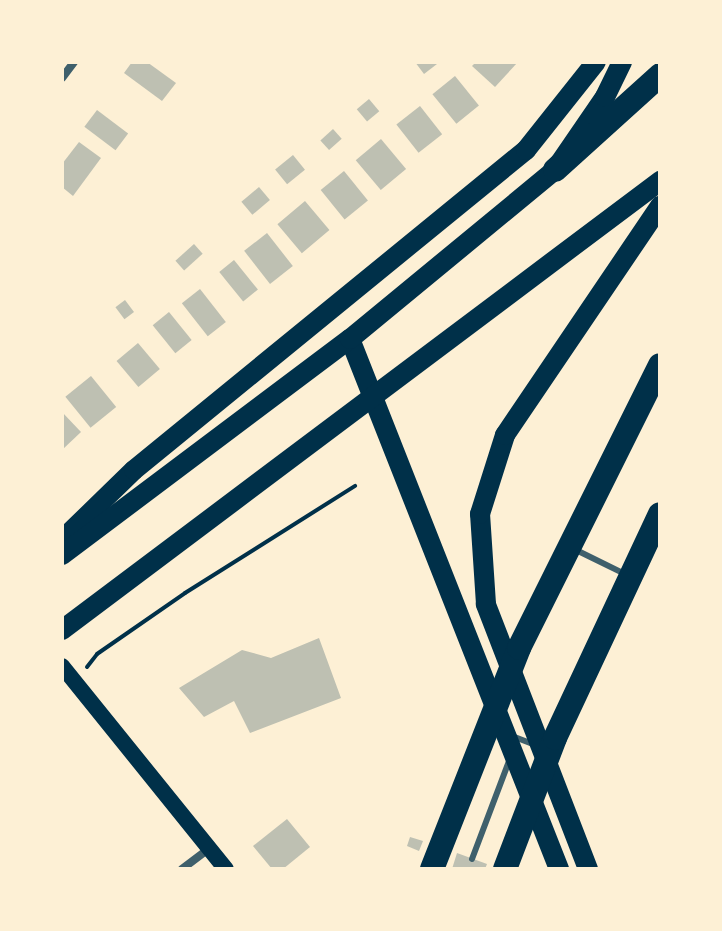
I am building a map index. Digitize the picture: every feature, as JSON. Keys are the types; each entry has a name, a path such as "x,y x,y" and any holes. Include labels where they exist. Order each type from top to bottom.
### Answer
{"highway":[{"path":"555,170 660,75"},
{"path":"432,869 482,735 519,648 567,546 660,365"},
{"path":"505,869 552,745 660,514"}],"main road":[{"path":"62,540 134,470 516,159 564,108 596,62"},
{"path":"62,555 350,339 555,170 605,97 622,62"},
{"path":"62,630 660,181"},
{"path":"588,869 486,604 480,514 505,435 660,206"},
{"path":"350,339 559,869"},
{"path":"62,666 226,869"}],"street":[{"path":"62,78 74,62"},
{"path":"182,869 209,848"}],"lane":[{"path":"567,546 630,576"},
{"path":"482,735 552,745"},
{"path":"472,859 518,738"}],"path":[{"path":"97,654 355,486"}],"building":[{"path":"132,62 147,62 176,83 162,101 124,73"},
{"path":"415,62 435,62 437,64 424,74"},
{"path":"476,62 518,62 495,87 472,66"},
{"path":"455,76 479,106 456,124 432,94"},
{"path":"369,99 379,111 367,122 357,109"},
{"path":"420,106 442,134 419,153 396,124"},
{"path":"97,110 128,133 116,150 84,127"},
{"path":"333,129 342,139 329,150 320,140"},
{"path":"381,139 406,169 381,190 356,160"},
{"path":"79,142 101,158 73,196 62,187 62,164"},
{"path":"293,155 305,170 287,184 275,169"},
{"path":"344,171 368,201 345,219 321,190"},
{"path":"259,187 270,200 252,215 241,202"},
{"path":"305,201 329,230 302,253 277,224"},
{"path":"267,233 293,266 270,284 244,251"},
{"path":"194,244 203,254 184,270 175,261"},
{"path":"234,260 258,290 243,301 219,272"},
{"path":"200,289 226,322 208,336 182,303"},
{"path":"125,300 134,312 124,319 115,307"},
{"path":"169,312 192,340 175,353 153,325"},
{"path":"138,343 160,369 138,387 117,361"},
{"path":"91,376 116,407 91,428 65,397"},
{"path":"62,412 81,432 62,450"},
{"path":"319,638 341,698 250,733 234,701 204,717 179,688 242,650 271,658"},
{"path":"287,819 310,847 283,869 272,869 253,846"},
{"path":"410,837 423,841 419,851 407,846"},
{"path":"457,853 487,864 485,869 452,869"}]}
